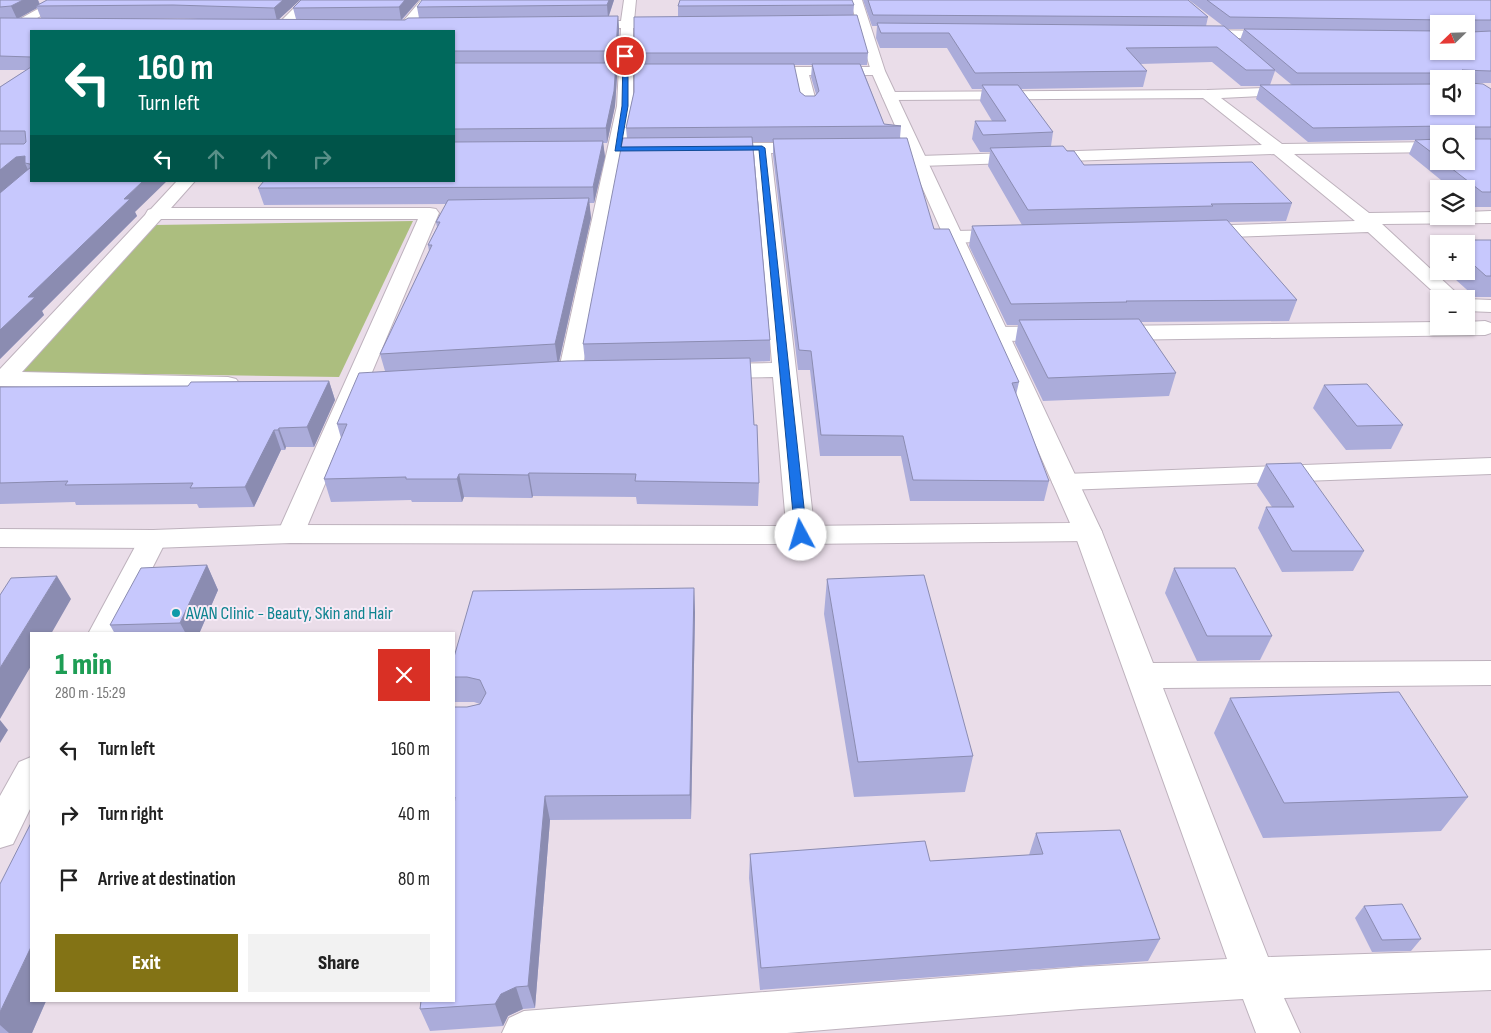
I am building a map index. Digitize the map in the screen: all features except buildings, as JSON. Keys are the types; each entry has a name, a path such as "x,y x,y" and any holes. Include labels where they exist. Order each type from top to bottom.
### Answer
{"street":[{"path":"36,0 54,0"},
{"path":"0,35 63,0"},
{"path":"279,29 309,0"},
{"path":"403,29 427,0"},
{"path":"609,373 560,374 595,210 618,149 625,106 626,24 630,0"},
{"path":"856,0 866,27 878,71 909,151 954,237 1088,532 1255,978 1278,1033"},
{"path":"1209,23 1236,46"},
{"path":"0,25 50,24"},
{"path":"569,25 686,24"},
{"path":"386,26 403,29 425,26"},
{"path":"262,27 279,29 300,27"},
{"path":"1184,34 1292,35"},
{"path":"608,71 644,71"},
{"path":"742,71 878,71"},
{"path":"801,71 808,105"},
{"path":"1274,80 1286,91"},
{"path":"889,96 1207,94 1306,91"},
{"path":"1207,94 1368,223 1443,290"},
{"path":"694,148 828,147"},
{"path":"909,151 1430,147"},
{"path":"762,148 801,535"},
{"path":"1,379 186,182"},
{"path":"154,214 440,213 354,386 291,534"},
{"path":"1184,233 1491,217"},
{"path":"954,237 1021,236"},
{"path":"1475,305 1491,306"},
{"path":"1475,319 1488,331"},
{"path":"998,334 1488,331"},
{"path":"697,371 784,370"},
{"path":"1,379 247,384"},
{"path":"1065,482 1491,466"},
{"path":"0,538 153,539 291,534 801,535 1088,532"},
{"path":"104,632 153,539"},
{"path":"1142,676 1491,673"},
{"path":"0,832 30,774"},
{"path":"524,1033 1071,989 1255,978 1491,970"}],"green space":[{"path":"413,221 339,377 20,372 154,225"}],"place":[{"name":"AVAN Clinic - Beauty, Skin and Hair","path":"176,613"}],"route":[{"path":"625,56 625,106 618,149 762,148 801,535"}]}
